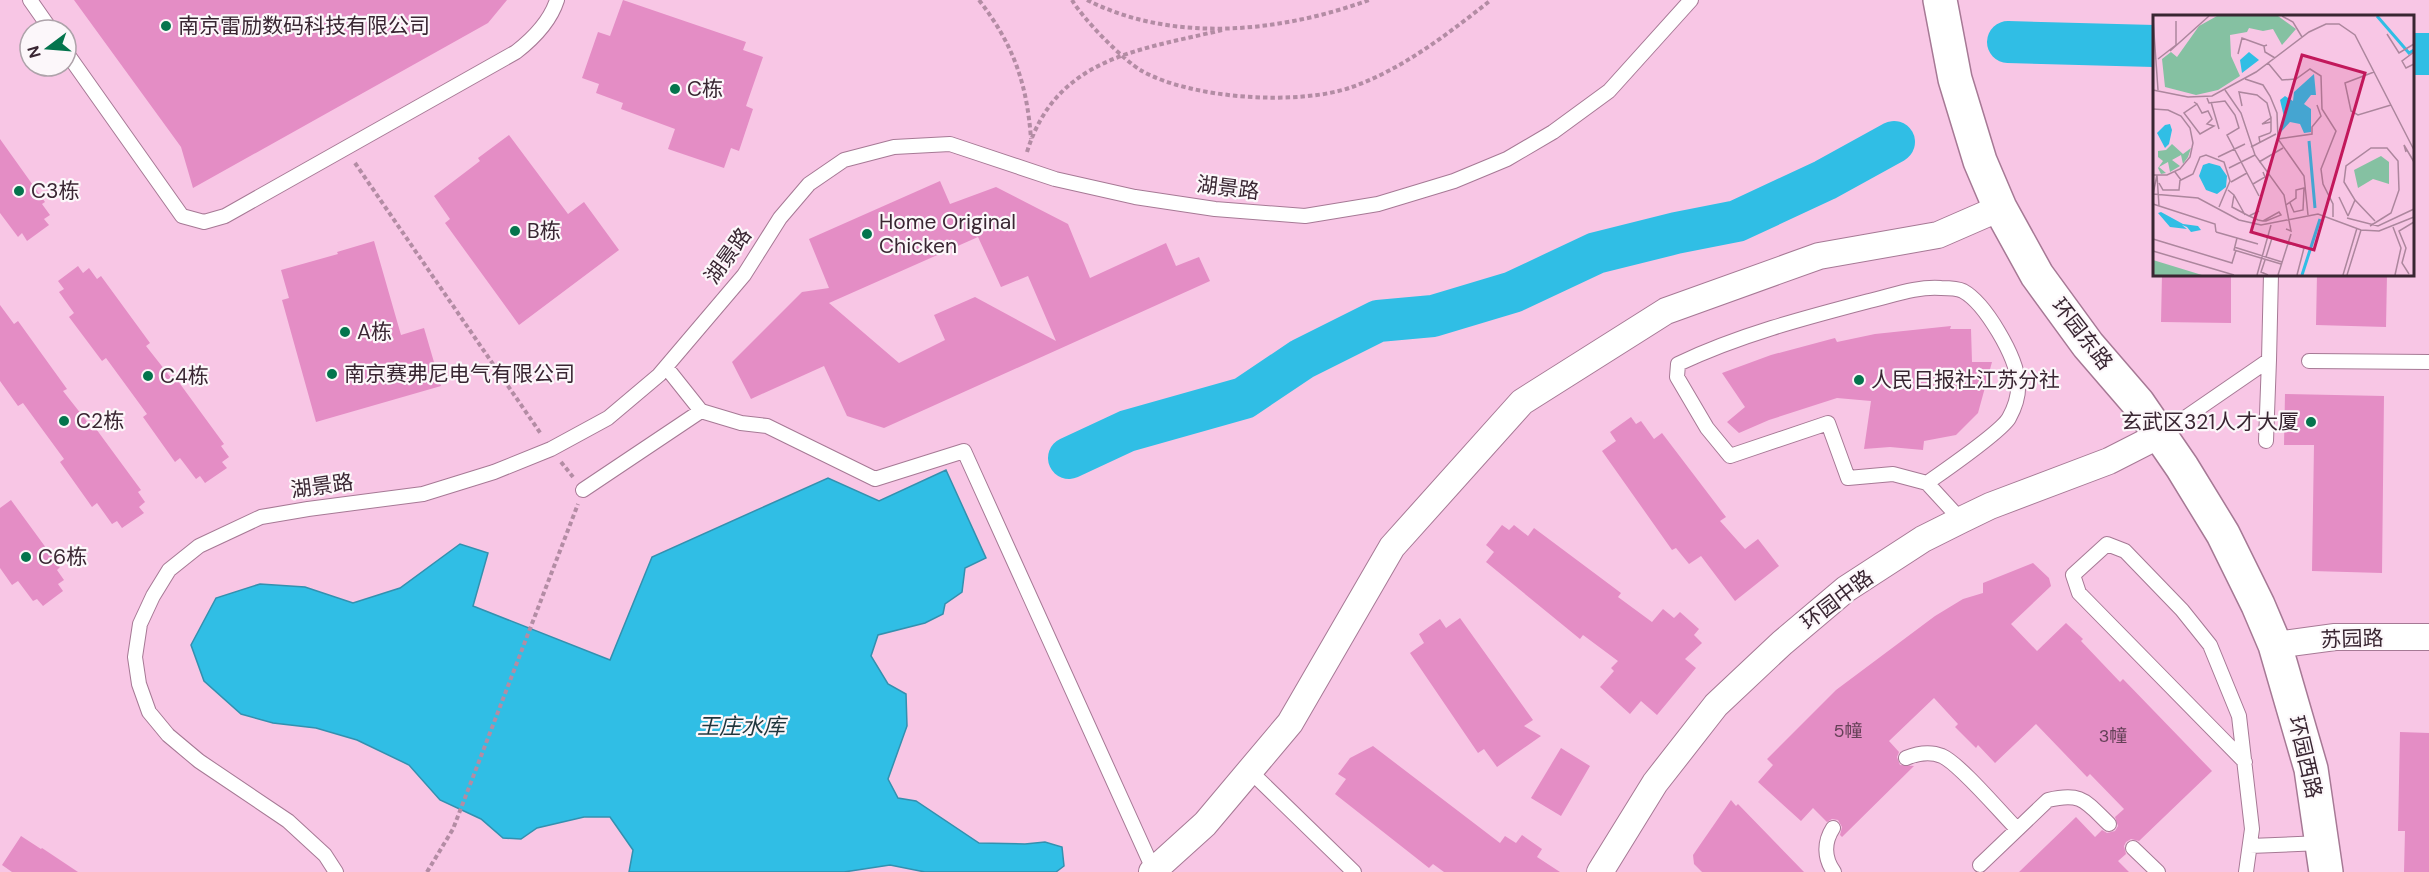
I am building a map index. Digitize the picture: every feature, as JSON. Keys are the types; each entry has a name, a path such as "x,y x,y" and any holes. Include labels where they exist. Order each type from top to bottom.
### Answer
{"street":[{"name":"环园东路","path":"1940,0 1955,79 1980,161 2000,208 2037,275 2088,345 2138,403 2223,534 2259,605 2275,645"},
{"path":"1153,871 1205,824 1290,723 1392,547 1522,402 1666,311 1819,256 1938,235 2000,208"},
{"name":"环园中路","path":"1600,872 1655,783 1716,705 1782,643 1846,590 1923,539 1961,520 1990,506 2109,461 2160,435"},
{"name":"苏园路","path":"2275,645 2335,638 2429,638"},
{"name":"环园西路","path":"2275,645 2311,769 2324,857"}],"lane":[{"path":"30,0 43,18"},
{"path":"78,69 160,189 182,216 204,222 225,216 516,52 539,32 548,20 557,0"},
{"name":"湖景路","path":"336,872 325,855 288,821 199,761 168,735 149,712 139,684 135,657 140,624 153,596 170,570 199,546 261,517 423,494 494,472 551,449 608,418 666,367 744,275 780,218 809,184 844,160 894,147 950,144 1056,179 1135,197 1248,213 1305,216 1378,204 1454,181 1507,159 1553,132 1609,91 1691,0"},
{"path":"2266,441 2271,276"},
{"path":"1927,483 2008,420 2018,395 2019,381 2002,339 1981,306 1962,290 1938,287 1901,293 1789,322 1701,353 1678,364 1677,377 1707,429 1731,456 1828,423 1848,478 1893,474 1927,483 1961,520"},
{"path":"2160,435 2269,360"},
{"path":"2309,361 2429,362"},
{"path":"666,367 701,411 741,423 767,426 874,480 964,452 1153,871"},
{"path":"583,490 701,411"},
{"path":"2245,762 2079,593 2073,575 2107,544 2125,551 2182,610 2210,645 2239,716 2245,762 2252,829 2246,872"},
{"path":"1906,758 1922,753 1933,753 1953,763 2017,829"},
{"path":"1250,771 1354,872"},
{"path":"1980,865 2048,800 2062,796 2084,799 2109,824"},
{"path":"1833,828 1829,835 1826,854 1834,872"},
{"path":"2250,846 2324,857"},
{"path":"2133,848 2157,872"}],"path":[{"path":"979,0 1008,43 1018,67 1026,91 1031,140"},
{"path":"1072,0 1110,44 1142,71 1200,90 1265,98 1310,97 1342,90 1372,79 1437,40 1491,0"},
{"path":"1087,0 1144,20 1174,25 1228,28 1301,21 1369,0"},
{"path":"1022,168 1041,119 1074,81 1104,62 1122,55 1228,28"},
{"path":"345,149 551,449 583,490 542,603 453,828 427,872"}],"water":[{"name":"王庄水库","path":"946,470 986,558 965,568 962,592 945,604 943,614 925,623 878,635 871,656 888,684 906,694 907,726 888,779 898,798 916,801 979,843 1045,842 1062,847 1064,866 1056,872 925,872 890,865 844,872 629,872 633,850 610,817 584,817 537,828 521,839 503,838 481,819 440,800 409,765 357,740 316,728 273,723 241,714 204,681 191,645 216,598 260,584 305,587 353,603 400,588 460,544 488,553 473,606 610,660 652,557 828,478 879,501"}],"building":[{"path":"74,0 507,0 488,23 193,188 181,147"},
{"name":"C栋","path":"623,0 746,42 743,50 763,57 746,106 753,109 739,151 731,148 724,168 668,149 675,129 621,109 623,103 596,93 599,84 582,78 598,32 610,36"},
{"name":"B栋","path":"509,135 568,214 584,202 619,250 519,325 445,223 450,219 434,196 480,161 478,158"},
{"name":"C3栋","path":"0,139 45,202 42,204 50,215 44,219 49,225 27,241 22,233 18,237 0,213"},
{"path":"940,181 950,204 996,187 1068,224 1090,278 1166,243 1176,266 1199,257 1210,281 884,428 847,416 824,366 751,399 732,362 802,292 829,288 809,239","holes":["978,237 1001,287 1028,276 1056,341 975,297 934,315 945,340 899,363 829,303"]},
{"name":"A栋","path":"374,241 401,335 424,328 441,386 316,422 282,300 289,298 281,270"},
{"name":"C4栋","path":"78,266 83,273 89,268 97,279 101,276 150,343 146,346 172,379 175,377 224,444 221,446 229,457 222,462 227,468 205,483 200,476 196,479 180,458 175,462 143,417 147,414 106,358 102,361 69,317 74,313 59,292 64,289 58,281"},
{"path":"2162,276 2231,276 2231,323 2161,322"},
{"path":"2317,276 2387,276 2386,327 2316,325"},
{"name":"C2栋","path":"0,305 14,324 18,321 67,389 63,391 89,424 91,422 141,490 138,492 145,502 139,507 144,513 122,528 117,521 112,524 97,503 92,507 60,462 64,459 23,403 18,406 0,381"},
{"path":"1951,326 1950,329 1971,329 1972,362 1992,362 1978,413 1956,435 1924,441 1923,450 1890,447 1864,449 1871,401 1837,398 1769,420 1739,433 1727,422 1745,407 1722,373 1771,355 1835,338 1837,342 1875,334"},
{"path":"2285,394 2384,396 2382,573 2312,571 2314,445 2284,445"},
{"path":"1631,417 1636,424 1641,421 1654,439 1662,433 1726,517 1720,521 1745,549 1758,539 1779,566 1735,601 1701,556 1689,564 1676,548 1672,550 1602,451 1616,441 1610,432"},
{"name":"C6栋","path":"11,500 60,567 57,570 64,580 58,584 63,591 43,606 37,599 33,601 18,581 12,585 0,568 0,508"},
{"path":"1502,525 1509,530 1514,525 1528,536 1534,528 1621,593 1618,597 1652,622 1663,609 1674,618 1680,612 1699,629 1694,635 1702,643 1685,659 1696,668 1657,715 1641,701 1630,714 1600,687 1614,671 1611,668 1618,661 1583,635 1580,639 1486,562 1494,552 1486,545"},
{"path":"2033,563 2049,578 2051,586 2011,624 2037,651 2066,623 2120,682 2123,679 2212,771 2139,841 2131,839 2126,842 2124,846 2126,854 2118,861 2129,872 2019,872 2076,817 2095,837 2102,830 2107,833 2115,831 2118,826 2115,817 2124,809 2090,774 2087,777 2036,724 1995,763 1978,745 1976,748 1955,727 1958,724 1934,698 1889,741 1899,752 1897,757 1900,765 1914,766 1842,837 1840,835 1842,827 1838,820 1832,819 1827,822 1813,808 1801,821 1758,782 1773,765 1767,759 1836,690 1935,616 1963,599 1983,593 1983,583"},
{"path":"1460,618 1533,720 1524,726 1541,736 1497,767 1484,749 1478,753 1410,653 1424,643 1419,634 1440,619 1446,628"},
{"path":"2400,732 2429,733 2429,872 2404,872 2405,831 2398,831"},
{"path":"1373,746 1500,843 1505,836 1516,843 1522,835 1542,849 1537,857 1560,872 1444,872 1433,864 1429,868 1335,794 1346,779 1338,774 1350,758"},
{"path":"1561,748 1590,766 1561,816 1531,798"},
{"path":"1731,800 1736,806 1738,804 1804,872 1702,872 1694,864 1693,855"},
{"path":"21,836 78,872 12,872 2,865"}],"waterway":[{"path":"2008,42 2153,46"},
{"path":"2414,54 2429,54"},
{"path":"1069,458 1127,431 1244,398 1302,359 1378,321 1433,316 1513,292 1596,253 1737,221 1825,180 1894,142"}],"place":[{"name":"南京雷励数码科技有限公司","path":"166,26"},
{"name":"C栋","path":"675,89"},
{"name":"C3栋","path":"19,191"},
{"name":"B栋","path":"515,231"},
{"name":"Home Original Chicken","path":"867,234"},
{"name":"A栋","path":"345,332"},
{"name":"南京赛弗尼电气有限公司","path":"332,374"},
{"name":"C4栋","path":"148,376"},
{"name":"人民日报社江苏分社","path":"1859,380"},
{"name":"C2栋","path":"64,421"},
{"name":"玄武区321人才大厦","path":"2311,422"},
{"name":"C6栋","path":"26,557"}]}
